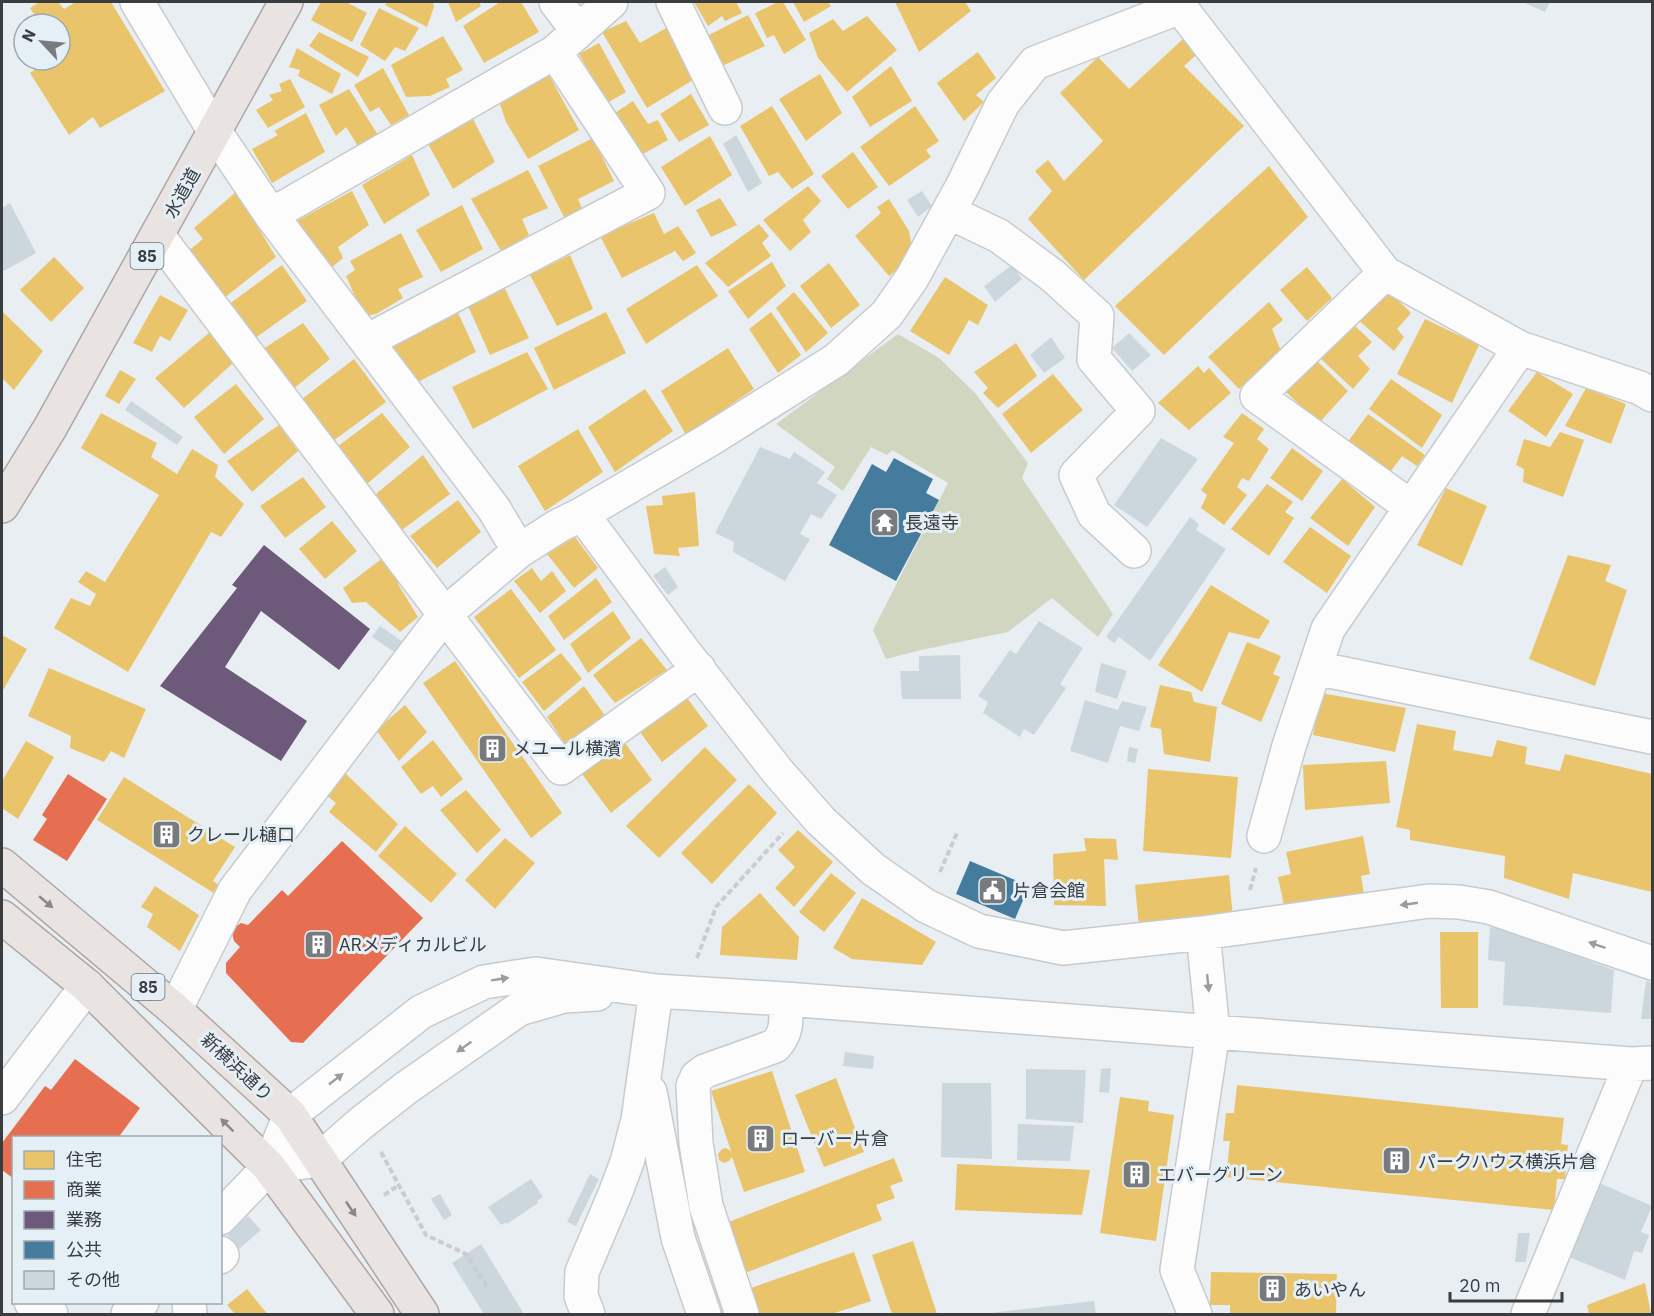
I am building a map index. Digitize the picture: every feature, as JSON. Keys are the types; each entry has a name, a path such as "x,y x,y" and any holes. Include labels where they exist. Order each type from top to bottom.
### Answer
{"main road":[{"name":"水道道","path":"2,506 50,428 286,2"},
{"name":"新横浜通り","path":"2,864 175,1010 290,1115 422,1314"},
{"name":"85","path":"2,917 87,986 269,1167 376,1314"}],"street":[{"path":"137,2 215,132 271,214 494,509 519,551"},
{"path":"367,341 648,193 566,42 556,2"},
{"path":"271,214 566,42 611,2"},
{"path":"673,2 725,108"},
{"path":"175,1010 235,890 445,614 519,551 558,526 709,440 836,360 887,314 912,278 949,212 1003,103 1035,63 1180,4 1385,273 1520,348 1640,388 1653,395"},
{"path":"949,212 999,236 1053,276 1097,316 1094,359 1138,411 1076,475 1094,514 1134,551"},
{"path":"158,236 561,768 699,669"},
{"path":"1385,273 1257,396 1411,507"},
{"path":"1264,836 1289,746 1328,629 1520,348"},
{"path":"582,514 778,772 808,806 873,869 926,906 979,931 1063,948 1203,933 1429,901 1459,902 1489,907 1653,963"},
{"path":"1315,668 1653,737"},
{"path":"1195,1314 1177,1270 1213,1032 1203,933"},
{"path":"222,1216 269,1167 290,1115 421,1012 484,982 536,974 670,992 1642,1064 1528,1314"},
{"path":"2,1098 87,986"},
{"path":"588,1314 580,1296 582,1272 627,1162 638,1120 645,1069 670,992"},
{"path":"269,1167 318,1160 406,1088 519,1009 564,996 670,992"},
{"path":"742,1314 706,1206 696,1143 693,1086 697,1077 705,1071 775,1046 783,1037 786,1025 784,999"},
{"path":"645,1069 678,1238 704,1314"},
{"path":"34,1304 51,1314"},
{"path":"128,1314 140,1304"}],"path":[{"path":"670,992 716,907 808,806"},
{"path":"1240,927 1264,836"},
{"path":"379,1149 426,1235 466,1254 488,1288"},
{"path":"379,1199 399,1185"}],"green space":[{"path":"898,334 939,358 975,393 1028,463 1022,478 1113,614 1098,637 1052,598 1008,632 886,659 873,630 948,483 892,450 887,455 871,447 843,491 827,479 835,467 776,424"}],"building: 住宅":[{"path":"39,2 58,2 64,9 76,2 111,2 165,91 100,128 93,117 69,135 30,73 72,72 72,12 32,12 30,8"},
{"path":"321,2 346,2 367,13 352,42 311,20"},
{"path":"387,2 433,2 434,7 427,27 385,5"},
{"path":"448,2 479,2 481,6 456,22"},
{"path":"500,2 521,2 539,32 484,63 463,26"},
{"path":"694,2 736,2 742,13 725,21 722,16 708,26"},
{"path":"778,2 783,2 806,40 784,54 774,35 767,38 755,13"},
{"path":"793,2 828,2 831,6 804,22"},
{"path":"895,2 965,2 971,11 919,52"},
{"path":"379,8 419,28 405,51 395,47 385,61 360,45"},
{"path":"748,15 765,46 720,67 703,38"},
{"path":"867,16 897,50 847,92 818,58 809,33 833,19 843,31"},
{"path":"626,21 640,43 668,27 693,80 647,108 602,32"},
{"path":"319,32 369,57 358,77 309,46"},
{"path":"443,36 463,70 446,79 450,87 430,96 406,97 391,65"},
{"path":"1183,39 1197,54 1184,66 1244,126 1084,280 1028,219 1052,191 1035,171 1048,160 1064,181 1103,141 1060,93 1098,57 1129,89"},
{"path":"599,43 626,92 607,103 579,54"},
{"path":"297,48 341,74 332,94 298,76 300,70 289,67"},
{"path":"978,52 996,78 976,95 984,102 964,121 937,83"},
{"path":"891,66 912,101 870,127 852,97"},
{"path":"383,68 409,115 391,125 379,107 370,112 354,85"},
{"path":"820,74 842,113 806,141 779,99"},
{"path":"549,75 579,130 528,159 506,122 500,104"},
{"path":"290,79 305,107 268,128 256,110 273,100 269,95 282,91 279,84"},
{"path":"349,89 378,135 358,146 346,127 336,136 319,105"},
{"path":"691,94 709,125 679,142 660,114"},
{"path":"633,101 648,124 658,120 668,140 641,155 615,113"},
{"path":"772,106 814,174 792,189 778,172 769,176 740,126"},
{"path":"915,106 939,141 926,150 931,157 889,186 860,147"},
{"path":"306,113 325,152 272,183 252,149 278,135 274,131"},
{"path":"473,119 495,162 453,189 428,144"},
{"path":"710,136 732,175 685,206 661,167"},
{"path":"593,138 614,181 578,199 585,216 568,225 538,166"},
{"path":"853,152 878,187 848,209 821,176"},
{"path":"412,155 430,195 384,224 362,185"},
{"path":"1269,166 1308,217 1164,355 1115,306"},
{"path":"528,170 548,208 522,219 529,235 501,251 471,199"},
{"path":"808,186 821,201 803,220 811,232 790,251 763,220"},
{"path":"352,191 369,225 338,247 343,258 325,273 293,223"},
{"path":"236,192 276,257 224,298 187,252 203,239 194,228"},
{"path":"720,198 737,225 711,237 696,210"},
{"path":"889,199 909,231 912,247 900,267 889,276 855,236 881,213 877,207"},
{"path":"462,205 483,249 441,272 416,230"},
{"path":"654,213 664,234 678,226 696,253 683,261 675,251 622,278 600,236"},
{"path":"759,224 769,236 762,243 771,256 728,287 705,263"},
{"path":"401,233 423,277 398,289 403,298 376,314 358,317 350,306 357,301 346,276 355,270 350,261"},
{"path":"570,255 593,309 557,326 530,275"},
{"path":"54,257 84,288 51,322 20,290"},
{"path":"772,262 786,286 748,319 728,291"},
{"path":"829,263 860,305 831,328 800,286"},
{"path":"282,265 307,301 254,339 228,305"},
{"path":"697,265 718,296 646,344 626,309"},
{"path":"1307,267 1332,298 1307,321 1280,290"},
{"path":"945,277 988,305 978,325 969,320 949,355 910,331"},
{"path":"504,287 529,338 490,355 468,306"},
{"path":"794,292 828,333 806,352 776,308"},
{"path":"1381,293 1392,294 1411,313 1397,329 1404,337 1394,351 1357,319"},
{"path":"160,295 188,310 170,341 160,336 152,352 133,343"},
{"path":"1269,302 1283,320 1272,329 1281,351 1239,389 1208,357"},
{"path":"2,311 43,351 14,390 2,378"},
{"path":"606,312 626,353 554,390 534,348"},
{"path":"771,312 801,355 778,373 749,329"},
{"path":"458,313 476,352 414,384 392,347"},
{"path":"1425,319 1479,345 1452,403 1397,374"},
{"path":"303,323 330,359 292,390 260,351"},
{"path":"1353,324 1372,342 1358,356 1370,369 1353,389 1319,357"},
{"path":"209,333 234,362 184,408 155,378"},
{"path":"1016,343 1037,376 998,408 983,393 988,388 974,372"},
{"path":"728,348 754,389 686,435 661,391"},
{"path":"527,352 548,389 473,429 452,387"},
{"path":"354,359 386,402 333,441 302,399"},
{"path":"1316,360 1348,391 1319,423 1286,392"},
{"path":"1198,366 1204,373 1209,368 1231,393 1189,430 1158,403"},
{"path":"120,370 136,379 119,404 105,396"},
{"path":"1537,372 1573,394 1546,437 1508,411"},
{"path":"1053,374 1083,410 1031,453 1002,414"},
{"path":"1391,379 1442,415 1422,448 1369,409"},
{"path":"236,384 264,419 224,454 194,417"},
{"path":"1586,388 1626,404 1611,444 1565,426"},
{"path":"645,389 673,431 615,472 588,427"},
{"path":"101,413 157,443 151,457 177,474 192,449 218,465 215,477 244,504 221,537 211,532 128,672 54,628 71,598 90,606 96,594 78,582 86,571 105,582 159,495 81,448"},
{"path":"382,413 410,447 367,484 337,447"},
{"path":"1242,413 1264,429 1257,439 1269,449 1249,481 1242,478 1237,487 1247,495 1224,525 1201,508 1207,495 1201,490 1234,443 1223,437"},
{"path":"1368,414 1425,455 1417,466 1402,456 1388,475 1347,443"},
{"path":"279,425 298,451 252,492 227,461"},
{"path":"578,429 603,472 545,511 518,466"},
{"path":"1560,432 1584,440 1563,497 1523,482 1524,469 1516,465 1524,439 1550,447"},
{"path":"1292,448 1323,471 1302,501 1270,478"},
{"path":"423,455 450,494 402,530 376,494"},
{"path":"303,477 326,507 285,538 260,506"},
{"path":"1342,479 1375,507 1348,546 1310,518"},
{"path":"1267,484 1293,502 1285,512 1294,518 1269,556 1231,529"},
{"path":"1446,488 1487,506 1462,566 1417,545"},
{"path":"695,492 699,546 678,548 680,556 654,554 646,506 663,505 662,496"},
{"path":"458,500 481,532 437,568 410,536"},
{"path":"332,521 357,551 325,579 299,549"},
{"path":"1310,527 1351,556 1327,593 1283,562"},
{"path":"575,537 598,568 574,588 547,554"},
{"path":"1568,555 1611,565 1605,581 1627,590 1595,686 1529,659"},
{"path":"383,558 397,575 398,584 418,617 400,632 366,602 352,603 343,588"},
{"path":"532,568 541,581 552,571 566,591 540,613 514,581"},
{"path":"596,578 612,602 564,640 548,616"},
{"path":"1211,585 1270,621 1259,639 1229,632 1202,692 1158,665"},
{"path":"511,589 556,650 519,678 474,617"},
{"path":"613,611 631,638 588,673 570,644"},
{"path":"2,635 27,649 2,692"},
{"path":"641,638 667,670 615,703 593,675"},
{"path":"1247,642 1281,656 1273,674 1280,677 1261,722 1221,704"},
{"path":"561,653 582,679 544,711 522,682"},
{"name":"メユール横濱","path":"455,661 562,813 531,838 423,683"},
{"path":"49,668 146,709 124,758 111,751 104,762 70,748 71,736 28,716"},
{"path":"1160,685 1191,692 1194,702 1217,707 1210,762 1164,754 1161,729 1150,727"},
{"path":"584,686 606,717 567,747 547,717"},
{"path":"1321,693 1406,708 1395,752 1313,735"},
{"path":"687,698 708,726 662,762 640,732"},
{"path":"405,705 427,732 399,761 376,730"},
{"path":"1417,724 1456,731 1453,750 1492,757 1497,740 1527,747 1525,764 1560,771 1565,754 1652,774 1652,892 1573,873 1569,899 1504,878 1505,856 1410,840 1410,830 1396,827"},
{"path":"433,740 463,779 441,797 433,786 421,794 401,767"},
{"path":"26,741 54,757 18,819 2,808 2,781"},
{"path":"625,743 652,780 611,813 582,774"},
{"path":"705,747 737,780 659,858 626,826"},
{"path":"1386,761 1390,803 1305,810 1303,765"},
{"path":"1148,769 1238,777 1231,858 1143,851"},
{"path":"344,772 398,824 376,852 329,812 336,803 325,794"},
{"name":"クレール樋口","path":"124,777 235,847 213,881 222,887 217,895 97,820"},
{"path":"749,784 777,813 712,884 681,853"},
{"path":"466,790 501,830 477,853 440,810"},
{"path":"405,826 457,874 431,903 378,856"},
{"path":"798,830 833,862 794,907 775,888 795,867 778,850"},
{"path":"1363,836 1370,874 1361,876 1364,894 1285,910 1278,877 1291,874 1286,852"},
{"path":"505,838 535,863 495,909 465,880"},
{"path":"1084,838 1116,839 1118,860 1104,859 1106,906 1054,905 1053,854 1086,851"},
{"path":"831,873 856,893 824,932 799,912"},
{"path":"1229,875 1233,918 1139,927 1135,885"},
{"path":"155,886 199,915 180,951 147,927 153,914 141,907"},
{"path":"760,893 799,937 797,960 720,955 722,927"},
{"path":"862,898 936,942 922,965 852,959 833,948"},
{"path":"1440,932 1478,932 1478,1008 1441,1008"},
{"name":"ローバー片倉","path":"772,1071 805,1172 744,1192 732,1157 724,1163 719,1160 718,1154 722,1149 726,1148 731,1151 711,1091"},
{"path":"836,1078 864,1152 824,1167 795,1095"},
{"name":"パークハウス横浜片倉","path":"1237,1085 1564,1118 1561,1144 1568,1145 1565,1179 1557,1179 1554,1210 1226,1177 1230,1141 1223,1141 1226,1113 1234,1113"},
{"name":"エバーグリーン","path":"1120,1097 1149,1101 1148,1111 1174,1115 1156,1241 1100,1233"},
{"path":"894,1158 903,1181 890,1186 895,1198 876,1205 882,1220 745,1273 726,1223"},
{"path":"957,1164 1090,1170 1082,1215 955,1210"},
{"path":"913,1241 937,1314 892,1314 872,1255"},
{"path":"854,1252 871,1301 832,1314 754,1314 745,1290"},
{"name":"あいやん","path":"1211,1272 1337,1274 1336,1314 1230,1314 1230,1305 1210,1305"},
{"path":"1645,1283 1651,1314 1589,1314 1587,1305"},
{"path":"247,1289 268,1314 235,1314 227,1305"}],"building: 商業":[{"path":"68,774 107,799 67,861 33,840 47,819 42,815"},
{"name":"ARメディカルビル","path":"342,841 423,918 303,1043 291,1042 226,973 226,963 240,947 234,941 232,933 241,923 248,925 282,890 288,896"},
{"path":"75,1059 140,1108 119,1136 12,1136 12,1178 2,1170 2,1143 45,1086 51,1090"}],"building: 業務":[{"path":"264,545 370,629 339,670 261,611 225,667 307,721 281,761 160,686 237,588 232,585"}],"building: 公共":[{"path":"894,458 933,479 926,493 939,500 896,581 829,545 872,464 886,472"},
{"name":"片倉会館","path":"970,861 1029,886 1015,919 956,894"}],"building: その他":[{"path":"1522,2 1550,2 1545,12"},
{"path":"736,135 762,183 748,192 723,144"},
{"path":"922,191 932,206 918,217 907,200"},
{"path":"10,203 36,253 2,272 2,208"},
{"path":"1012,265 1022,279 995,302 984,286"},
{"path":"1129,333 1151,355 1132,371 1112,348"},
{"path":"1051,337 1065,358 1044,373 1030,355"},
{"path":"131,401 183,437 177,445 125,410"},
{"path":"1161,438 1198,459 1147,527 1114,505"},
{"path":"760,447 790,459 794,452 825,472 817,483 837,495 821,519 811,514 800,534 810,539 785,581 733,552 734,542 715,533"},
{"path":"1190,517 1199,524 1196,530 1226,549 1150,661 1119,637 1114,643 1106,637"},
{"path":"665,567 678,587 668,595 653,576"},
{"path":"1039,621 1083,648 1060,684 1066,688 1034,735 1024,729 1020,737 983,713 988,702 978,696 1010,650 1016,654"},
{"path":"380,626 403,642 394,652 372,637"},
{"path":"960,655 961,699 902,699 900,671 919,671 919,656"},
{"path":"1101,663 1127,671 1117,699 1095,692"},
{"path":"1085,700 1118,710 1122,701 1147,707 1139,731 1120,726 1108,763 1070,751"},
{"path":"1129,747 1138,749 1135,763 1127,761"},
{"path":"1490,927 1511,932 1614,970 1611,1013 1503,1005 1505,962 1488,960"},
{"path":"1646,981 1652,983 1652,1019 1641,1019"},
{"path":"845,1052 874,1056 873,1069 843,1066"},
{"path":"1111,1068 1109,1093 1099,1092 1101,1069"},
{"path":"1026,1069 1086,1070 1083,1123 1026,1119"},
{"path":"942,1083 991,1083 992,1159 941,1157"},
{"path":"1018,1124 1074,1126 1070,1161 1017,1160"},
{"path":"590,1174 599,1179 576,1226 567,1222"},
{"path":"531,1179 543,1197 537,1201 538,1203 507,1224 506,1222 501,1225 488,1207"},
{"path":"1597,1182 1652,1206 1641,1232 1649,1235 1642,1253 1634,1251 1625,1280 1567,1256"},
{"path":"440,1194 452,1215 444,1220 431,1199"},
{"path":"248,1216 261,1230 239,1249 227,1234"},
{"path":"1518,1233 1530,1233 1526,1262 1515,1262"},
{"path":"481,1244 524,1314 484,1314 452,1263"},
{"path":"1094,1301 1096,1314 990,1314 990,1313"}],"place":[{"name":"長遠寺","path":"884,522"},
{"name":"メユール横濱","path":"492,748"},
{"name":"クレール樋口","path":"166,834"},
{"name":"片倉会館","path":"992,890"},
{"name":"ARメディカルビル","path":"318,944"},
{"name":"ローバー片倉","path":"760,1138"},
{"name":"パークハウス横浜片倉","path":"1397,1161"},
{"name":"エバーグリーン","path":"1137,1174"},
{"name":"あいやん","path":"1273,1289"}]}
